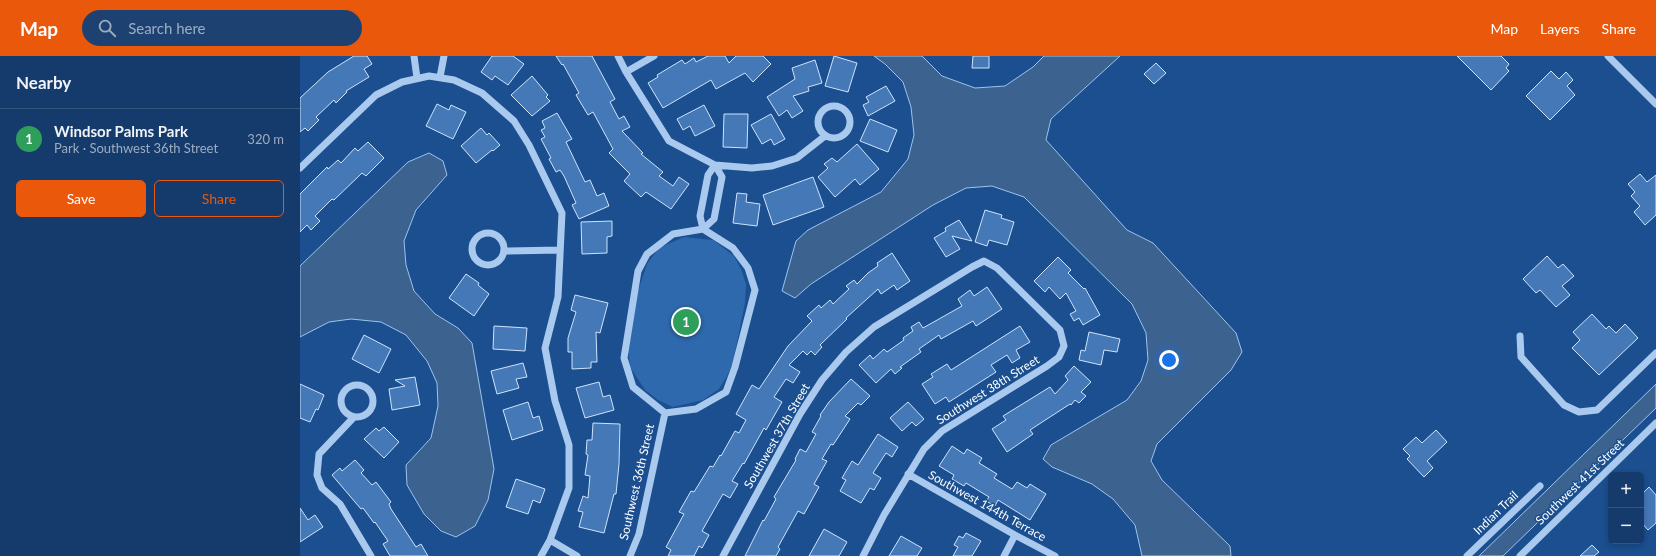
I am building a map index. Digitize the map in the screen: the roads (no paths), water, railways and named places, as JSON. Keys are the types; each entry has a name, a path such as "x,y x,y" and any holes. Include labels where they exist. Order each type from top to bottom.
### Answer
{"street":[{"path":"414,56 417,78"},
{"path":"440,77 444,56"},
{"path":"618,56 626,72 669,141 716,165 752,168 772,166 797,158 825,136"},
{"path":"626,72 654,56"},
{"path":"1608,56 1656,104"},
{"path":"300,168 376,94 402,82 417,78 428,76 454,80 482,93 514,121 529,145 562,213 558,298 545,348 555,401 569,445 569,488 544,555"},
{"path":"834,106 844,109 850,118 849,129 841,137 836,139 825,136 819,128 818,123 821,113 829,107 834,106"},
{"path":"716,165 722,177 714,219 703,229 700,216 708,175 716,165"},
{"name":"Southwest 36th Street","path":"703,229 733,248 748,268 755,290 735,367 726,392 696,409 665,413 633,387 624,358 638,271 647,254 673,234 703,229"},
{"path":"487,234 498,236 504,245 504,251 500,260 496,263 487,265 482,264 474,257 473,247 478,238 487,234"},
{"path":"504,251 560,250"},
{"name":"Southwest 37th Street","path":"723,556 800,414 822,380 846,352 874,327 984,261 997,268 1060,330 1064,346"},
{"path":"1520,336 1521,357 1564,405 1579,412 1597,410 1656,353"},
{"name":"Southwest 38th Street","path":"863,556 908,474 924,449 942,431 1047,366 1058,357 1064,346"},
{"path":"354,417 344,412 340,402 341,396 343,392 352,385 362,385 373,397 372,407 364,415 354,417 319,454 317,475 322,488 340,504 371,556"},
{"name":"Southwest 36th Street","path":"630,556 639,534 665,413"},
{"name":"Southwest 41st Street","path":"1520,556 1656,423"},
{"name":"Southwest 144th Terrace","path":"908,474 1015,536 1055,556"},
{"name":"Indian Trail","path":"1467,556 1540,486"},
{"path":"1004,556 1015,536"},
{"path":"550,540 577,556"}],"place":[{"name":"Windsor Palms Park","path":"686,322"}]}
